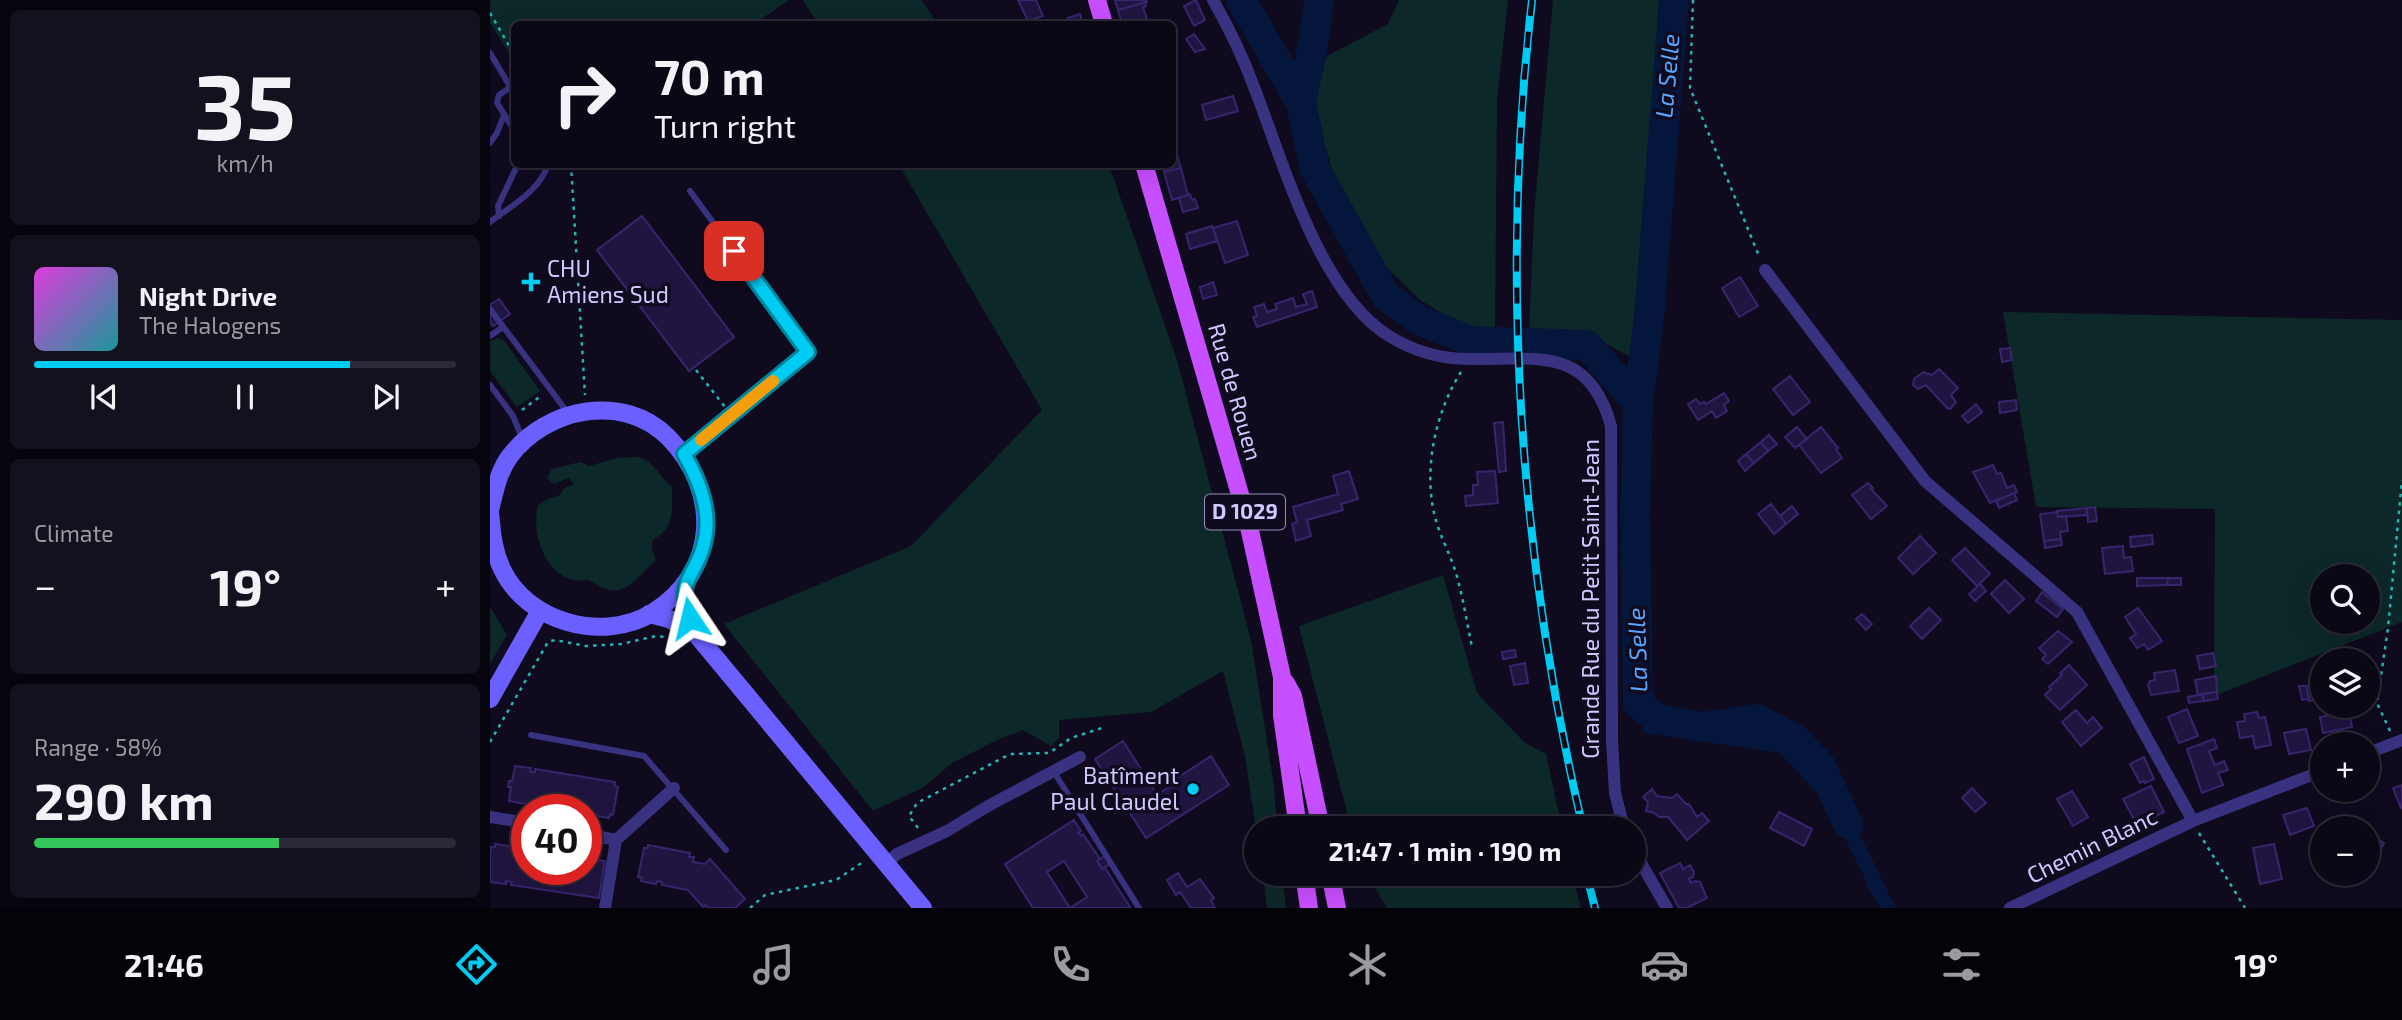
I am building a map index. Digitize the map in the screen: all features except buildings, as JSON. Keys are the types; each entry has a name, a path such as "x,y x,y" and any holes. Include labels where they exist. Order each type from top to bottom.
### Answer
{"main road":[{"path":"1097,0 1103,21"},
{"name":"Rue de Rouen","path":"1145,168 1248,522 1282,677 1282,715 1296,816"},
{"name":"Rue de Rouen","path":"1282,677 1293,696 1318,816"},
{"path":"1305,886 1307,908"},
{"path":"1333,886 1337,908"}],"street":[{"name":"Grande Rue du Petit Saint-Jean","path":"1213,0 1244,60 1317,244 1349,298 1372,323 1402,344 1430,354 1469,359 1538,358 1561,363 1587,380 1601,397 1611,426 1613,764 1615,793 1621,816"},
{"path":"1765,270 1925,481 2077,612 2193,821"},
{"path":"578,413 627,413 665,434 684,454 698,478 706,516 704,545 684,584 668,601 649,614 623,624 594,627 566,623 540,611 519,593 503,571 491,545 490,511 494,481 509,457 537,429 578,413"},
{"path":"684,584 684,600 695,633 923,908"},
{"path":"490,699 540,611"},
{"path":"649,614 669,619 695,633"},
{"path":"2380,748 2400,741"},
{"path":"881,858 947,831 1080,757"},
{"name":"Chemin Blanc","path":"2010,908 2193,821 2310,776"},
{"path":"606,908 616,840 674,788"},
{"path":"490,817 511,820"},
{"path":"602,837 616,840"},
{"path":"1646,872 1667,908"}],"lane":[{"path":"490,53 511,87"},
{"path":"490,97 511,91"},
{"path":"499,95 497,103 511,126"},
{"path":"490,143 504,115"},
{"path":"499,216 498,206 516,168"},
{"path":"490,222 534,187 547,168"},
{"path":"684,454 808,352 690,191"},
{"path":"490,309 550,390 565,406 578,413"},
{"path":"490,336 503,327"},
{"path":"490,385 513,416 523,441"},
{"path":"531,735 644,755 726,850"},
{"path":"1054,772 1139,908"}],"path":[{"path":"1693,0 1690,88 1765,270"},
{"path":"490,13 511,49"},
{"path":"571,168 578,413"},
{"path":"1469,359 1440,419 1434,442 1430,494 1436,519 1456,573 1472,647"},
{"path":"696,370 732,415"},
{"path":"513,416 550,390"},
{"path":"2400,741 2388,727 2378,703 2402,480"},
{"path":"490,742 548,642"},
{"path":"927,839 909,816 917,803 1010,754 1049,753 1071,738 1102,728"},
{"path":"2193,821 2245,908"},
{"path":"750,908 765,895 836,880 881,858"}],"green space":[{"path":"490,0 789,0 758,21 511,21 511,57 490,22"},
{"path":"803,0 922,0 935,21 816,21"},
{"path":"1399,0 1508,0 1497,100 1495,330 1460,324 1420,300 1381,262 1334,176 1311,99 1327,56 1388,24"},
{"path":"1553,0 1664,0 1634,359 1587,333 1529,330 1534,215"},
{"path":"901,168 1110,168 1177,360 1251,640 1274,786 1276,816 1254,816 1245,756 1223,671 1151,712 1059,720 1059,738 1051,746 1023,730 997,740 952,763 924,787 873,811 724,624 911,546 1042,410"},
{"path":"2003,312 2402,320 2402,622 2380,631 2380,564 2310,564 2310,634 2372,634 2336,648 2310,648 2310,658 2214,696 2215,509 2036,507"},
{"path":"498,338 504,340 540,391 517,407 490,371 490,341"},
{"path":"638,457 650,463 672,487 672,504 669,524 652,541 656,560 635,581 616,590 588,580 574,580 553,568 540,545 536,518 538,505 560,495 563,489 574,484 569,478 554,484 547,478 552,469 580,462 589,466 617,458"},
{"path":"1443,575 1477,693 1524,742 1546,754 1559,816 1348,816 1299,626"},
{"path":"490,607 507,635 490,664"},
{"path":"1264,886 1283,886 1286,908 1267,908"},
{"path":"1374,886 1575,886 1581,908 1387,908"}],"water":[{"path":"1641,725 1742,731 1780,740 1793,747 1811,763 1840,801 1896,908 1880,908 1829,806 1780,753 1644,733"}],"waterway":[{"name":"La Selle","path":"1241,0 1301,103 1315,169 1386,296 1419,320 1471,341 1587,345 1638,403 1635,513 1638,703 1658,719 1702,727 1757,719 1795,739 1821,766 1848,824"},
{"name":"La Selle","path":"1301,103 1319,0"},
{"name":"La Selle","path":"1638,403 1649,318 1674,0"}],"railway":[{"path":"1532,0 1522,104 1517,208 1517,312 1522,416 1530,520 1544,624 1561,726 1580,816"},
{"path":"1589,886 1595,908"}],"slow traffic":[{"path":"701,440 773,381"}],"place":[{"name":"CHU Amiens Sud","path":"531,282"},
{"name":"Batîment Paul Claudel","path":"1193,789"}],"route":[{"path":"690,618 684,600 684,584 704,545 706,516 698,478 684,454 808,352 734,251"}]}
